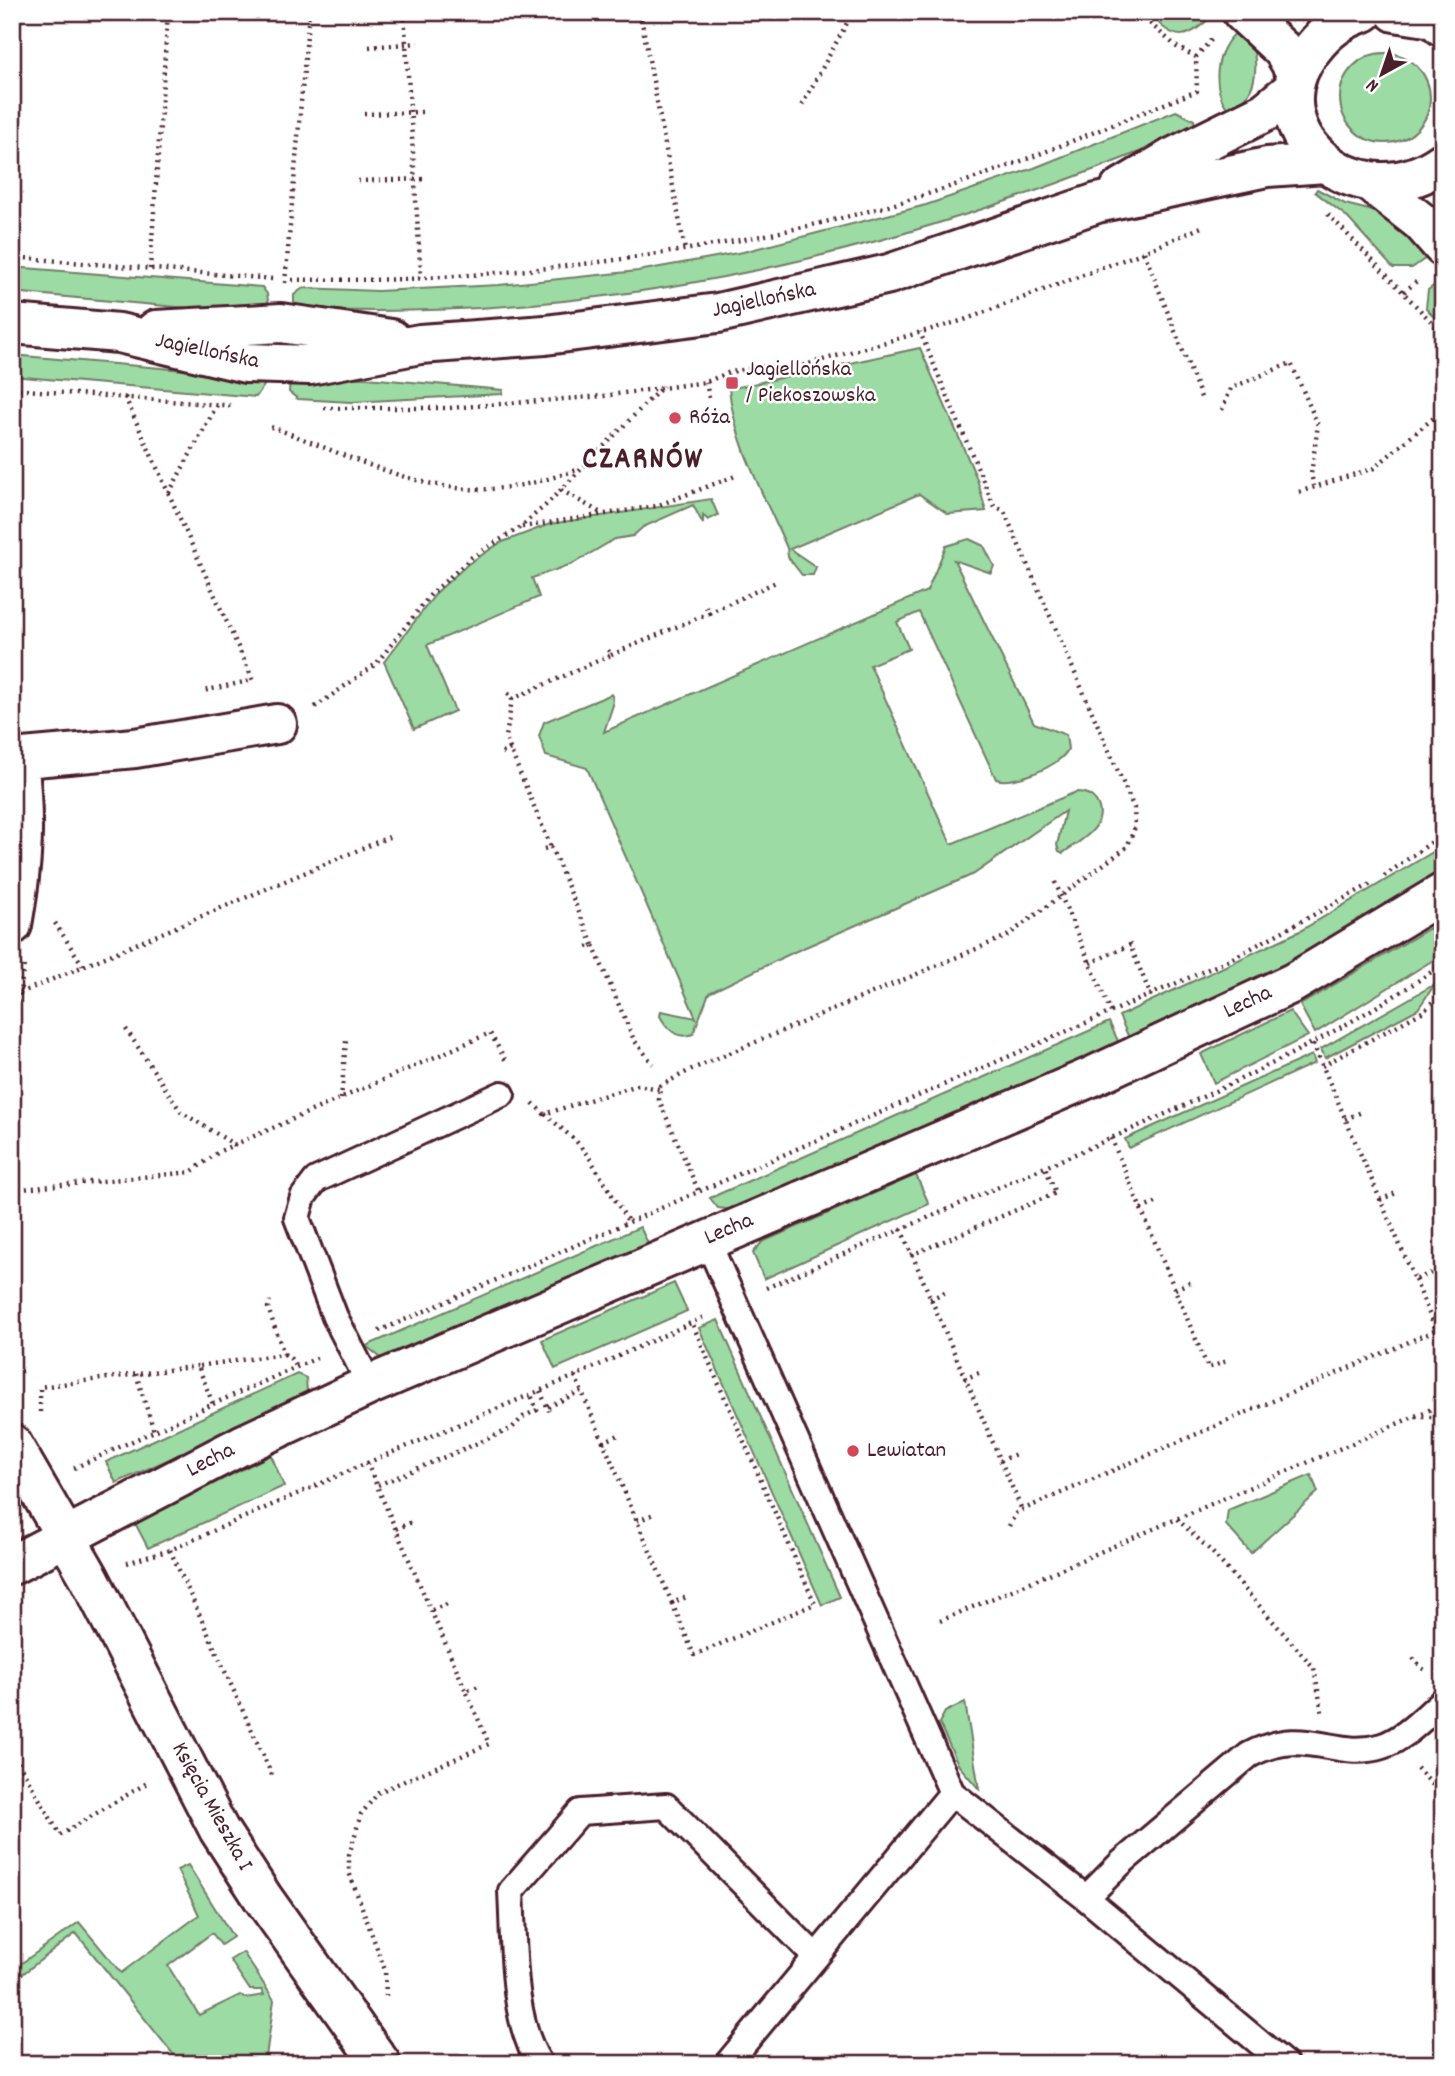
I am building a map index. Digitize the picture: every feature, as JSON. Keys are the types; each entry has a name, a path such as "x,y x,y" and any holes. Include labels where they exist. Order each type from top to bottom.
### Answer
{"street":[{"path":"1242,12 1283,50 1294,81 1292,105 1300,127 1326,163 1342,175 1370,182 1401,182 1424,174 1443,162"},
{"path":"1395,12 1439,21"},
{"name":"Jagiellońska","path":"1097,203 1172,158 1265,112 1294,81 1318,42 1345,15"},
{"name":"Jagiellońska","path":"12,324 119,332 281,323 420,344 545,335 718,313 889,274 1097,203 1267,167 1326,163"},
{"path":"1370,182 1421,222 1443,247"},
{"path":"12,926 24,848 24,818 15,759 135,748 277,724"},
{"name":"Lecha","path":"12,1565 242,1444 370,1385 1091,1077 1293,983 1443,893"},
{"name":"Księcia Mieszka I","path":"24,1433 66,1535 219,1830 270,1910 381,2064"}],"lane":[{"path":"370,1385 348,1344 298,1218 303,1197 316,1180 502,1094"},
{"path":"707,1240 952,1793 1086,1898 1285,2064"},
{"path":"1086,1898 1121,1863 1249,1755 1264,1747 1297,1740 1358,1750 1381,1747 1409,1730 1443,1700"},
{"path":"727,2064 952,1793"},
{"path":"540,2064 530,2049 517,1990 511,1891 580,1812 666,1807 816,1956"}],"path":[{"path":"150,269 169,38 168,12"},
{"path":"286,280 309,12"},
{"path":"404,12 421,278"},
{"path":"640,12 685,250"},
{"path":"802,104 853,12"},
{"path":"12,257 286,280 421,278 685,250 869,211 970,178 1197,91 1196,57 1177,47 1137,12"},
{"path":"369,47 418,43"},
{"path":"363,114 422,112"},
{"path":"358,181 427,179"},
{"path":"1144,252 1202,400"},
{"path":"698,1190 659,1100 659,1089 669,1080 1007,936 1062,898 1127,847 1135,827 1134,808 1004,511 994,506 920,332"},
{"path":"1222,410 1231,388 1291,363 1318,425 1311,474 1314,486"},
{"path":"706,382 709,398"},
{"path":"277,724 292,723 376,664 431,594 472,557 519,528 561,490 663,386"},
{"path":"125,397 253,680 200,692"},
{"path":"169,493 217,405"},
{"path":"1298,492 1374,468 1443,410"},
{"path":"271,427 391,470 455,486 489,490 535,484 580,468"},
{"path":"519,528 656,506 738,475"},
{"path":"561,490 602,513"},
{"path":"512,699 610,653 778,581"},
{"path":"508,693 512,699 507,725 510,749 634,1040 653,1064"},
{"path":"502,753 510,749"},
{"path":"74,1468 698,1190 1229,960 1371,884 1443,834"},
{"path":"20,993 388,836"},
{"path":"544,849 551,847"},
{"path":"1055,881 1111,1012"},
{"path":"51,916 85,967"},
{"path":"587,947 593,945"},
{"path":"1090,963 1130,945 1151,996"},
{"path":"120,1566 170,1550 367,1463 575,1377 734,1303 1111,1138 1313,1044 1368,1013 1441,965 1443,975"},
{"path":"1322,1066 1424,1011 1443,990"},
{"path":"126,1029 181,1112 235,1145"},
{"path":"12,1190 191,1172 235,1145 490,1034 510,1069"},
{"path":"341,1099 346,1041"},
{"path":"1313,1044 1436,1330"},
{"path":"544,1114 638,1084 659,1089"},
{"path":"529,1100 576,1141 589,1157 629,1223"},
{"path":"1345,1119 1362,1112"},
{"path":"1111,1138 1208,1368 1227,1361"},
{"path":"911,1255 1056,1193 1045,1167"},
{"path":"1380,1200 1396,1193"},
{"path":"1141,1209 1158,1202"},
{"path":"901,1229 1022,1510"},
{"path":"1415,1280 1431,1273"},
{"path":"1175,1289 1193,1281"},
{"path":"930,1299 946,1292"},
{"path":"270,1301 268,1308 284,1354 296,1367"},
{"path":"575,1377 694,1655 815,1604 692,1322"},
{"path":"1009,1526 1016,1513 1022,1510 1443,1327"},
{"path":"24,1433 40,1415 40,1387 284,1354"},
{"path":"198,1366 213,1404"},
{"path":"964,1379 981,1372"},
{"path":"136,1374 154,1432"},
{"path":"540,1391 548,1408 581,1391"},
{"path":"378,1485 511,1429 523,1417 538,1412 531,1395"},
{"path":"940,1621 1443,1405"},
{"path":"1413,1418 1443,1418"},
{"path":"603,1441 621,1434"},
{"path":"1000,1461 1016,1454"},
{"path":"367,1463 489,1744 379,1792 360,1814 349,1855 351,1881 385,1970 387,2009"},
{"path":"637,1521 654,1514"},
{"path":"1177,1520 1212,1552 1314,1668 1322,1715"},
{"path":"396,1529 412,1522"},
{"path":"170,1550 272,1775"},
{"path":"672,1603 689,1597"},
{"path":"432,1610 447,1604"},
{"path":"1413,1658 1431,1676"},
{"path":"466,1691 481,1685"},
{"path":"12,1765 18,1762 60,1835 135,1790"}],"green space":[{"path":"1149,12 1215,12 1198,28 1182,35 1166,30"},
{"path":"1237,32 1253,48 1255,76 1245,99 1230,111 1220,92 1218,70 1224,49"},
{"path":"1385,53 1410,61 1422,73 1430,98 1422,123 1410,135 1385,143 1360,135 1348,123 1340,98 1348,73 1360,61"},
{"path":"1176,111 1194,120 1195,129 1086,173 976,211 866,244 754,271 641,291 527,304 412,311 294,309 294,295 303,288 378,291 499,285 638,271 743,252 926,205 1034,168"},
{"path":"1317,189 1345,204 1377,212 1427,249 1426,258 1412,268 1393,268 1346,216 1315,192"},
{"path":"12,267 262,287 267,294 269,306 199,309 12,292"},
{"path":"1443,281 1443,327 1426,308 1428,290"},
{"path":"920,348 977,479 986,511 948,514 919,494 790,549 816,567 813,575 802,575 788,557 787,548 744,450 732,410 729,389"},
{"path":"12,355 263,377 265,384 256,397 12,376"},
{"path":"290,378 366,378 503,390 502,394 351,402 298,399 289,392"},
{"path":"711,499 718,515 708,520 703,515 703,524 693,505 643,527 633,536 615,539 572,564 532,578 539,597 427,645 455,711 414,729 384,662 437,592 468,564 500,543 550,524"},
{"path":"969,539 984,546 994,566 991,573 954,560 1034,723 1066,735 1068,749 1064,755 1036,773 1013,779 996,779 919,612 897,622 909,649 870,665 951,844 1076,792 1087,794 1096,801 1100,810 1096,825 1084,838 1063,853 1057,845 1065,811 974,874 794,952 709,993 693,1034 682,1036 673,1032 660,1016 661,1011 696,1018 587,768 546,756 539,736 544,722 612,694 613,705 604,732 927,591 946,546"},
{"path":"1443,846 1443,875 1267,977 1130,1040 1119,1016 1300,931"},
{"path":"1430,928 1443,954 1315,1033 1300,1005"},
{"path":"1435,984 1418,1009 1325,1058 1321,1049"},
{"path":"1290,1011 1308,1036 1214,1083 1201,1054"},
{"path":"1109,1022 1120,1045 735,1210 718,1208 710,1198"},
{"path":"1312,1055 1315,1063 1129,1148 1125,1139"},
{"path":"916,1175 929,1204 764,1279 753,1253 762,1242"},
{"path":"640,1227 649,1245 393,1358 380,1357 366,1346"},
{"path":"674,1283 687,1311 555,1369 542,1340"},
{"path":"718,1320 840,1597 822,1605 699,1328"},
{"path":"297,1374 306,1378 307,1391 302,1400 116,1483 106,1462"},
{"path":"271,1455 284,1486 148,1548 135,1523"},
{"path":"1311,1475 1318,1492 1251,1553 1226,1525 1228,1510"},
{"path":"965,1702 979,1789 959,1766 939,1723 945,1712"},
{"path":"188,1865 233,1937 221,1945 212,1933 168,1966 199,2015 240,1995 246,1998 264,1995 262,1990 250,1990 230,1960 243,1952 274,2000 265,2064 181,2064 76,1933 12,1982 12,1970 79,1922 121,1973 199,1915 177,1870"}],"place":[{"name":"Jagiellońska / Piekoszowska","path":"732,383"},
{"name":"Róża","path":"675,418"},
{"name":"Lewiatan","path":"853,1451"}],"district":[{"name":"CZARNÓW","path":"643,461"}]}
